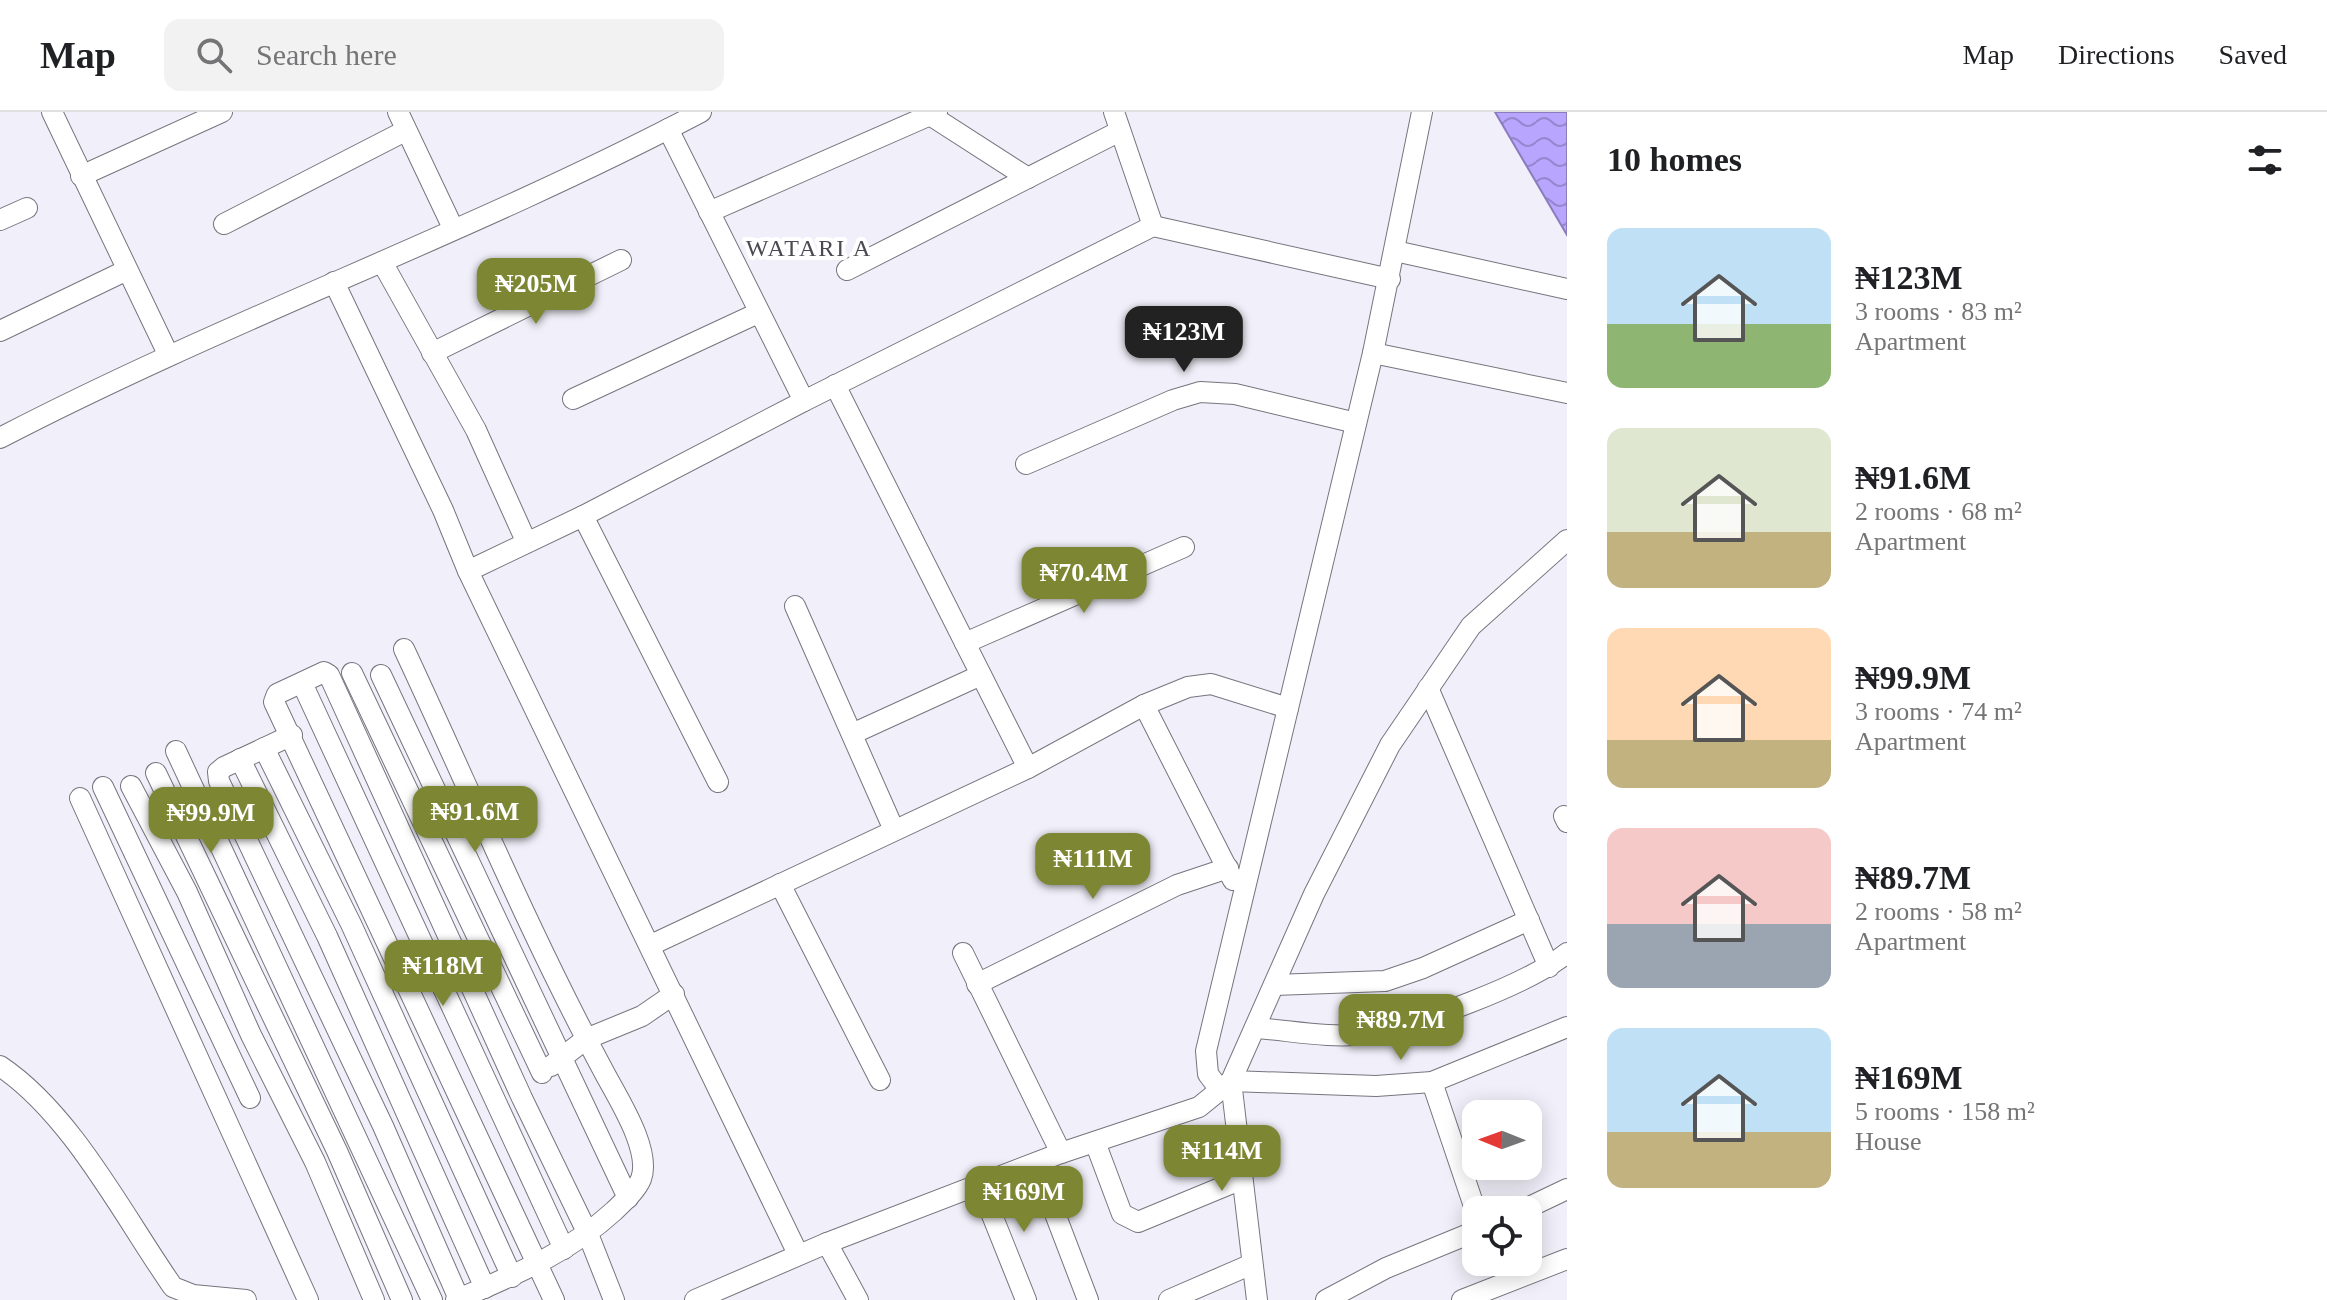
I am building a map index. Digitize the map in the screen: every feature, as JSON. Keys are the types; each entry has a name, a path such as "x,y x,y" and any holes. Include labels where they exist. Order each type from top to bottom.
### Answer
{"street":[{"path":"52,112 125,271 168,354"},
{"path":"81,176 222,112"},
{"path":"0,438 168,354 382,262 701,112"},
{"path":"1422,112 1373,353 1206,1051 1208,1074 1226,1085 1376,1086 1432,1082 1567,1027"},
{"path":"709,212 934,114 1028,178"},
{"path":"847,270 1028,178 1117,121 1153,226"},
{"path":"224,224 401,122 453,228"},
{"path":"668,129 804,401"},
{"path":"0,220 27,208"},
{"path":"468,571 583,516 835,385 1153,226 1390,279"},
{"path":"1395,251 1567,289"},
{"path":"432,353 621,260"},
{"path":"382,262 476,430 526,541"},
{"path":"0,331 125,271"},
{"path":"334,282 443,510 468,571 798,1254"},
{"path":"573,399 758,313"},
{"path":"1373,353 1567,393"},
{"path":"835,385 1028,768"},
{"path":"1026,464 1173,400 1200,392 1235,394 1356,423"},
{"path":"583,516 718,782"},
{"path":"695,1300 739,1292 798,1254 1061,1153 1199,1107 1226,1085 1255,1028 1314,894 1383,758 1471,626 1567,540"},
{"path":"965,643 1184,547"},
{"path":"795,606 894,830"},
{"path":"292,735 218,772 219,781 383,1126 458,1299 538,1266 588,1234 628,1198 641,1179 644,1166 631,1122 586,1039 404,649"},
{"path":"554,1300 274,697 324,672 329,675 522,1098 588,1234 614,1300"},
{"path":"352,673 542,1073"},
{"path":"381,675 494,908 628,1198"},
{"path":"852,734 981,675"},
{"path":"302,683 564,1249"},
{"path":"651,945 1028,768 1144,705 1188,687 1211,684 1288,708"},
{"path":"1428,688 1549,967"},
{"path":"1144,705 1241,898"},
{"path":"264,748 351,924 512,1277"},
{"path":"176,751 432,1300"},
{"path":"381,789 453,754"},
{"path":"240,759 327,936 485,1288"},
{"path":"156,773 337,1151 402,1300"},
{"path":"131,786 187,892 251,1035 315,1162 374,1300"},
{"path":"103,787 250,1098"},
{"path":"80,798 308,1300"},
{"path":"187,892 304,829"},
{"path":"977,984 1177,885 1228,868"},
{"path":"780,884 880,1080"},
{"path":"447,932 519,896"},
{"path":"300,950 374,912"},
{"path":"1274,985 1385,981 1423,968 1529,920"},
{"path":"963,953 1061,1153"},
{"path":"1255,1028 1362,1035 1427,1018 1549,967 1567,953"},
{"path":"404,1172 479,1137 486,1123 522,1098 529,1083 586,1039 642,1016 674,994"},
{"path":"251,1035 322,996"},
{"path":"0,1066 54,1117 96,1169 173,1287 193,1295 246,1300"},
{"path":"1432,1082 1471,1196"},
{"path":"1226,1085 1242,1179 1257,1300"},
{"path":"223,1110 277,1086"},
{"path":"315,1162 383,1126"},
{"path":"1095,1142 1122,1214 1128,1220 1138,1222 1242,1179"},
{"path":"1036,1164 1088,1300"},
{"path":"980,1185 1026,1300"},
{"path":"1542,1201 1567,1189"},
{"path":"1326,1300 1386,1268 1462,1237"},
{"path":"827,1243 858,1300"},
{"path":"1169,1300 1252,1264"},
{"path":"1462,1300 1502,1292 1566,1264"}],"water":[{"path":"1495,112 1567,112 1567,235"}],"district":[{"name":"WATARI A","path":"809,248"}]}
